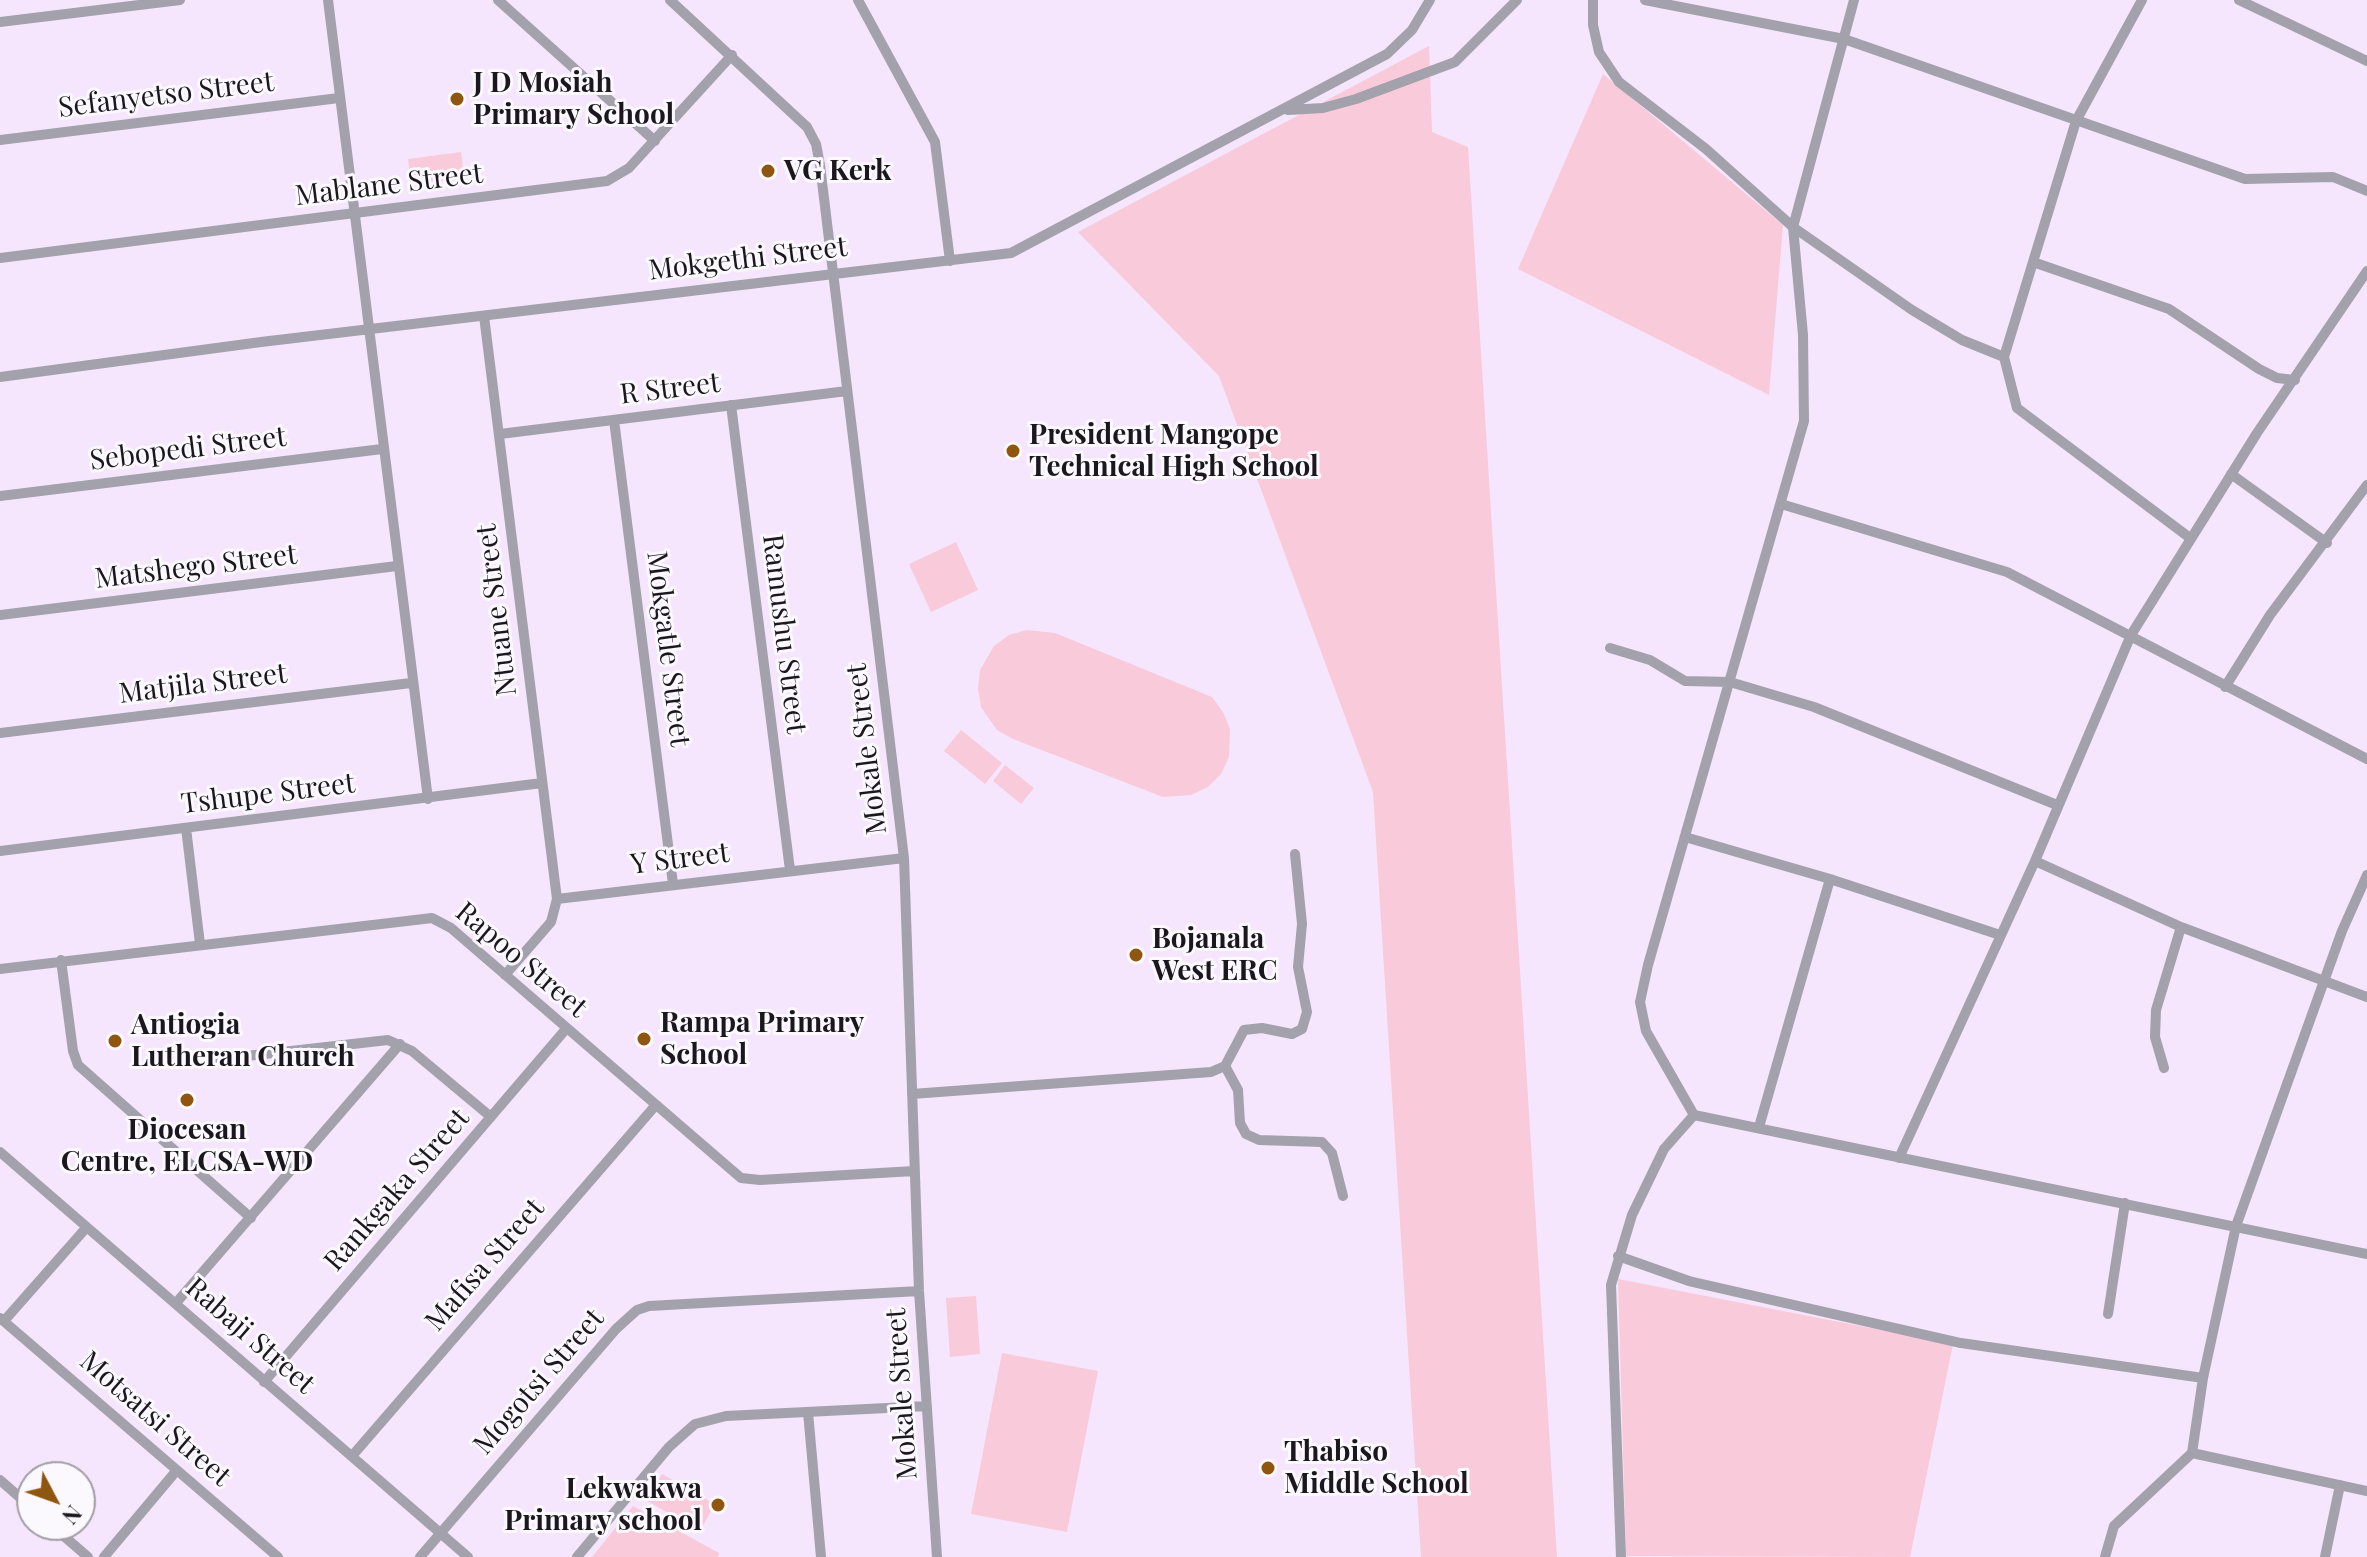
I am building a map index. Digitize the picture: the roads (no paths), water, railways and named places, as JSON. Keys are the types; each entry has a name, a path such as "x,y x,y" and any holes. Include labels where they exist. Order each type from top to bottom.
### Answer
{"street":[{"path":"0,22 180,0"},
{"path":"328,0 411,683 428,799"},
{"path":"498,0 655,141"},
{"name":"Mokale Street","path":"670,0 795,114 813,137 904,858 919,1291 937,1557"},
{"path":"858,0 935,142 950,261"},
{"name":"Mokgethi Street","path":"0,377 832,273 996,257 1021,249 1397,47 1430,0"},
{"path":"1283,110 1345,102 1455,62 1517,0"},
{"path":"1593,0 1596,40 1611,73 1706,149 1793,227 1912,310 1962,340 2004,357"},
{"path":"1645,0 1844,39 2245,179 2333,177 2367,191"},
{"path":"1854,0 1793,227 1805,410 1640,1002 1646,1031 1694,1115 2367,1254"},
{"path":"2142,0 2076,121 2033,262 2011,322 2004,357 2017,408 2190,538"},
{"path":"2239,0 2367,61"},
{"name":"Mablane Street","path":"0,258 607,181 623,174 732,55"},
{"name":"Sefanyetso Street","path":"0,140 339,98"},
{"path":"2033,262 2169,309 2271,375 2295,380"},
{"path":"1899,1158 2035,861 2131,635 2231,474 2367,271"},
{"name":"Ntuane Street","path":"484,316 557,899"},
{"name":"R Street","path":"500,434 847,391"},
{"name":"Ramushu Street","path":"731,405 790,870"},
{"name":"Mokgatle Street","path":"614,420 673,884"},
{"name":"Sebopedi Street","path":"0,496 382,449"},
{"path":"2231,474 2327,543"},
{"path":"2225,687 2270,615 2327,543 2367,485"},
{"path":"1781,504 1982,562 2131,635 2367,759"},
{"name":"Matshego Street","path":"0,615 397,566"},
{"path":"1610,648 1650,660 1685,681 1730,682 1814,707 2057,805"},
{"name":"Matjila Street","path":"0,733 411,683"},
{"name":"Tshupe Street","path":"0,851 542,783"},
{"path":"186,828 200,944"},
{"path":"1685,837 1830,879 2000,935"},
{"path":"912,1094 1211,1072 1225,1066 1244,1030 1262,1028 1292,1034 1302,1029 1307,1021 1298,967 1302,924 1295,854"},
{"name":"Y Street","path":"557,899 904,858"},
{"path":"2035,861 2181,927 2367,997"},
{"path":"2105,1557 2114,1526 2192,1453 2203,1378 2236,1226 2355,897 2367,875"},
{"path":"1759,1127 1830,879"},
{"path":"505,975 551,922 557,899"},
{"name":"Rapoo Street","path":"0,969 432,918 451,928 741,1178 760,1180 914,1171"},
{"path":"2164,1068 2155,1037 2156,1010 2181,927"},
{"path":"61,960 73,1051 78,1065 251,1218"},
{"name":"Rankgaka Street","path":"264,1382 566,1029"},
{"path":"215,1063 229,1058 376,1041 400,1044 491,1117"},
{"path":"176,1303 400,1044"},
{"path":"1225,1066 1238,1090 1240,1123 1246,1134 1259,1140 1325,1143 1332,1153 1343,1196"},
{"name":"Mafisa Street","path":"352,1456 655,1106"},
{"path":"1621,1557 1611,1302 1618,1256 1632,1215 1664,1149 1694,1115"},
{"name":"Rabaji Street","path":"0,1152 468,1557"},
{"path":"2108,1314 2125,1203"},
{"path":"2,1320 86,1228"},
{"path":"1618,1256 1689,1281 1961,1343 2203,1378"},
{"name":"Mogotsi Street","path":"420,1557 616,1329 637,1310 649,1306 919,1291"},
{"name":"Motsatsi Street","path":"2,1320 278,1557"},
{"path":"577,1557 669,1447 695,1424 726,1416 927,1406"},
{"path":"808,1412 821,1557"},
{"path":"2192,1453 2367,1491"},
{"path":"104,1557 177,1470"},
{"path":"0,1480 16,1494"},
{"path":"2325,1557 2340,1485"},
{"path":"70,1541 88,1557"}],"place":[{"name":"J D Mosiah Primary School","path":"457,99"},
{"name":"VG Kerk","path":"768,171"},
{"name":"President Mangope Technical High School","path":"1013,451"},
{"name":"Bojanala West ERC","path":"1136,955"},
{"name":"Rampa Primary School","path":"644,1039"},
{"name":"Antiogia Lutheran Church","path":"115,1041"},
{"name":"Diocesan Centre, ELCSA-WD","path":"187,1100"},
{"name":"Thabiso Middle School","path":"1268,1468"},
{"name":"Lekwakwa Primary school","path":"718,1505"}]}
